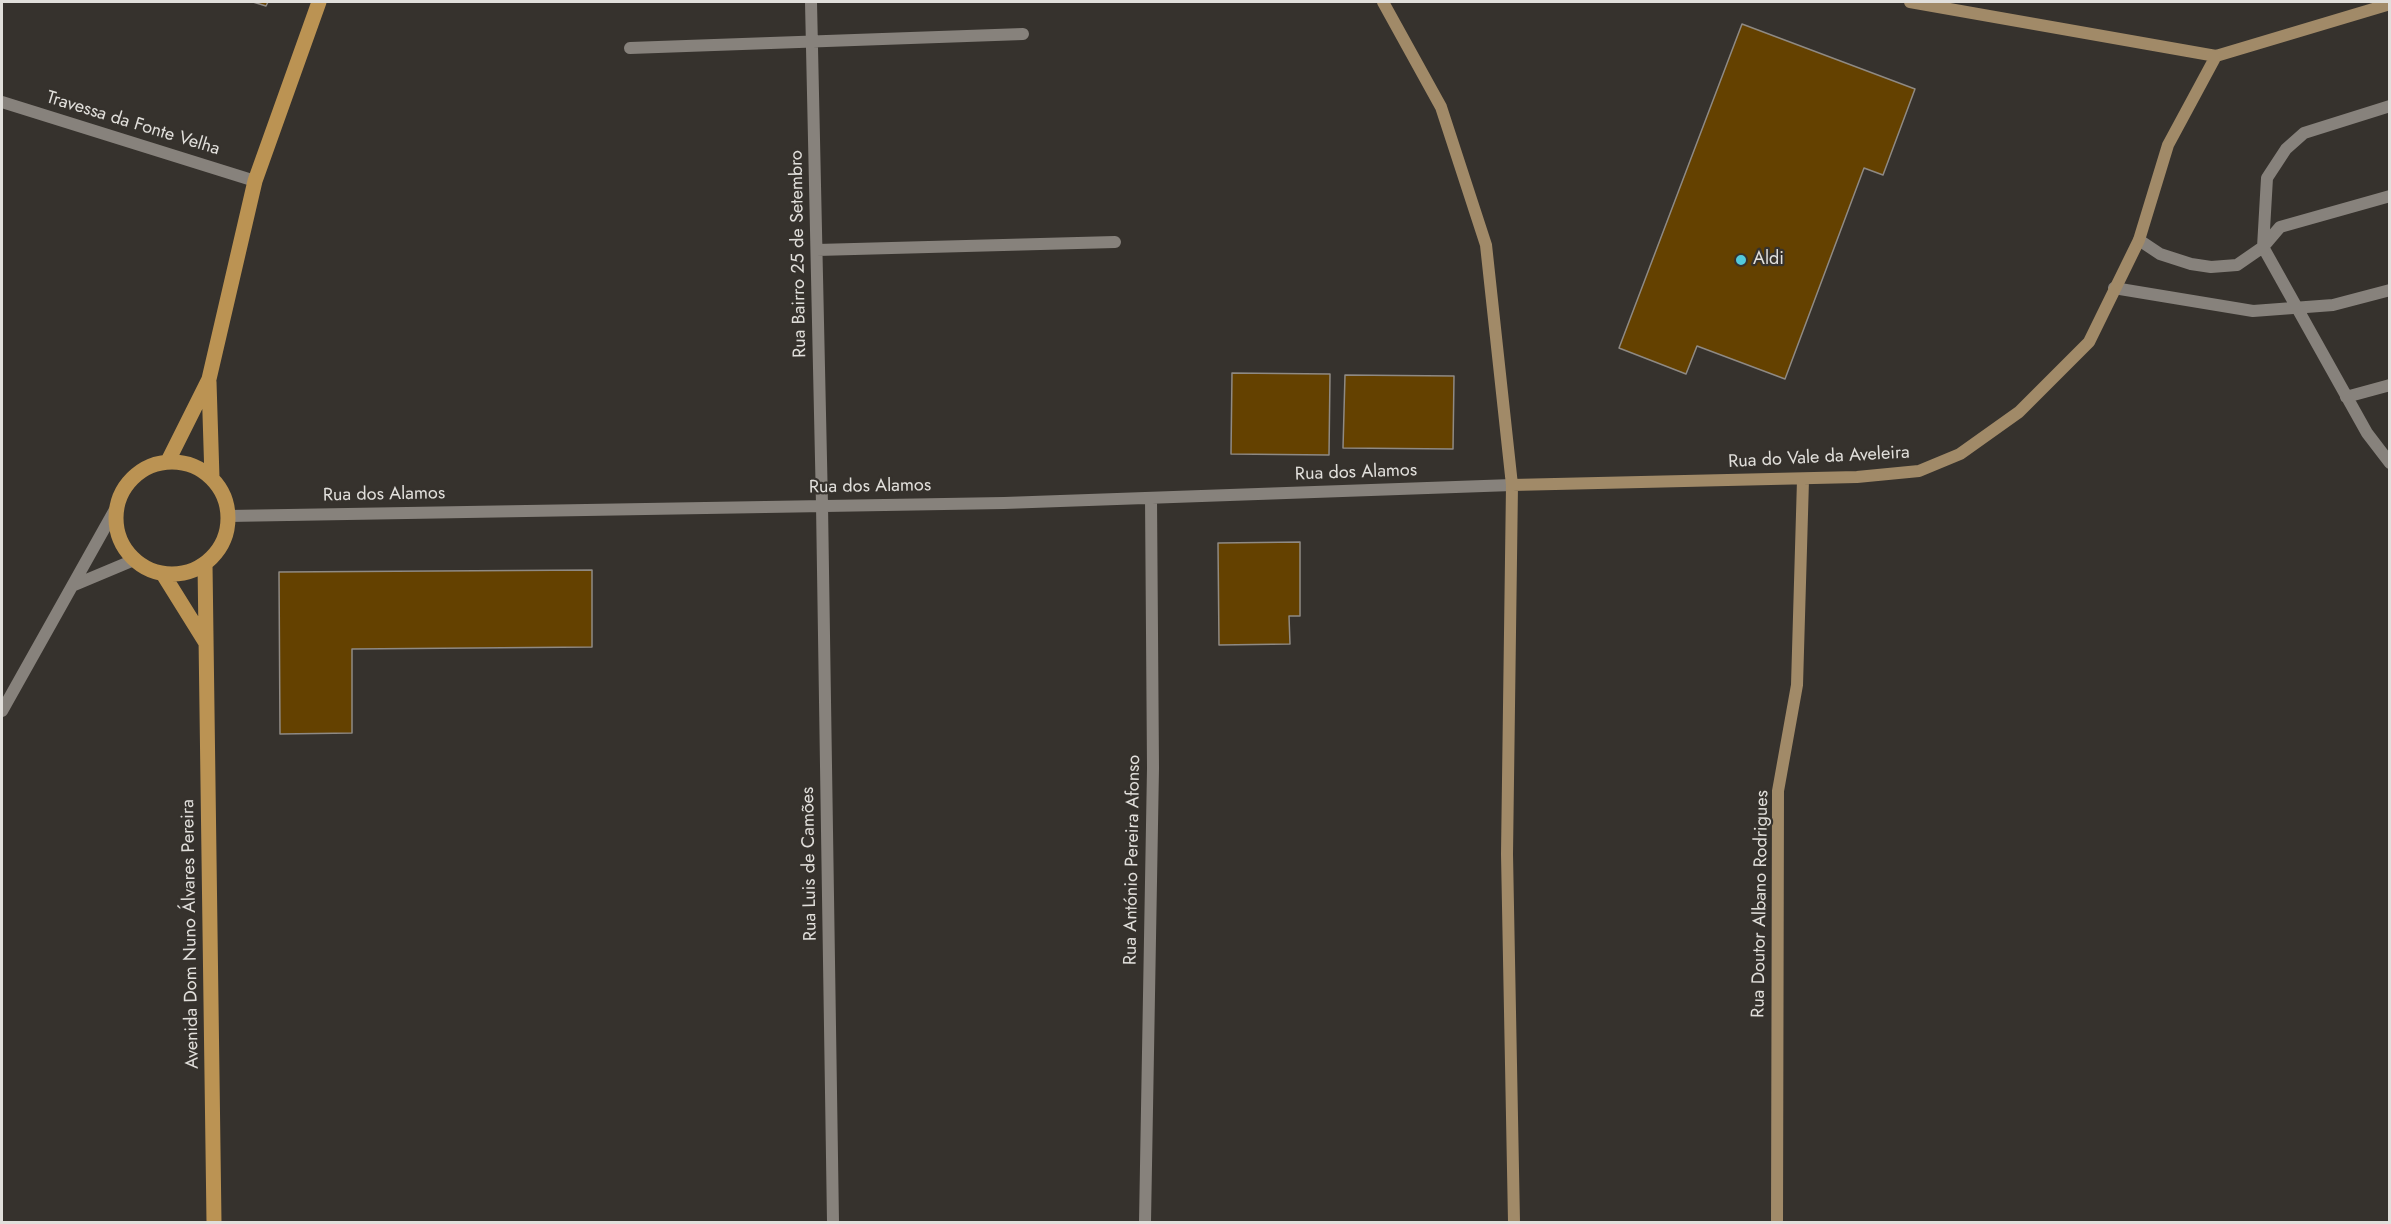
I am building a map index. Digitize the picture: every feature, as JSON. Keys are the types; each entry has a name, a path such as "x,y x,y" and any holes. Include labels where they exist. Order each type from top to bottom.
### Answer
{"main road":[{"path":"168,461 209,379 255,181 320,2"},
{"path":"209,379 212,478"},
{"path":"168,461 184,462 212,478 223,495 228,516 226,534 218,551 205,564 192,571 163,574 148,569 134,560 122,544 116,526 117,506 123,489 135,476 150,466 168,461"},
{"name":"Avenida Dom Nuno Álvares Pereira","path":"205,564 214,1222"},
{"path":"163,574 207,645"}],"street":[{"name":"Rua Bairro 25 de Setembro","path":"811,2 822,505"},
{"path":"1383,2 1441,107 1486,245 1512,485 1507,854 1514,1222"},
{"path":"1910,2 2216,56 2390,4"},
{"path":"630,48 1023,34"},
{"name":"Rua do Vale da Aveleira","path":"1512,485 1803,480 1919,471 1960,454 2019,412 2089,342 2139,240 2168,145 2216,56"},
{"name":"Travessa da Fonte Velha","path":"2,102 255,181"},
{"path":"2390,106 2304,133 2286,149 2266,178 2263,246 2296,310 2367,433 2390,463"},
{"path":"2139,240 2160,254 2191,264 2211,267 2238,265 2263,246 2280,227 2390,196"},
{"path":"817,250 1115,242"},
{"path":"2114,288 2253,311 2296,310 2333,305 2390,290"},
{"path":"2346,397 2390,385"},
{"name":"Rua Doutor Albano Rodrigues","path":"1778,1222 1778,791 1797,685 1803,480"},
{"name":"Rua dos Alamos","path":"228,516 1151,498 1512,485"},
{"name":"Rua António Pereira Afonso","path":"1145,1222 1153,768 1151,498"},
{"name":"Rua Luis de Camões","path":"822,505 833,1222"},
{"path":"2,711 117,506"},
{"path":"72,586 134,560"}],"building":[{"path":"253,2 268,2 266,6"},
{"name":"Aldi","path":"1742,24 1915,89 1883,175 1864,168 1785,379 1697,346 1686,374 1619,348"},
{"path":"1232,373 1330,374 1329,455 1231,454"},
{"path":"1345,375 1454,376 1453,449 1343,448"},
{"path":"1300,542 1300,616 1289,616 1290,644 1219,645 1218,543"},
{"path":"592,570 592,647 352,649 352,733 280,734 279,572"}],"place":[{"name":"Aldi","path":"1741,260"}]}
